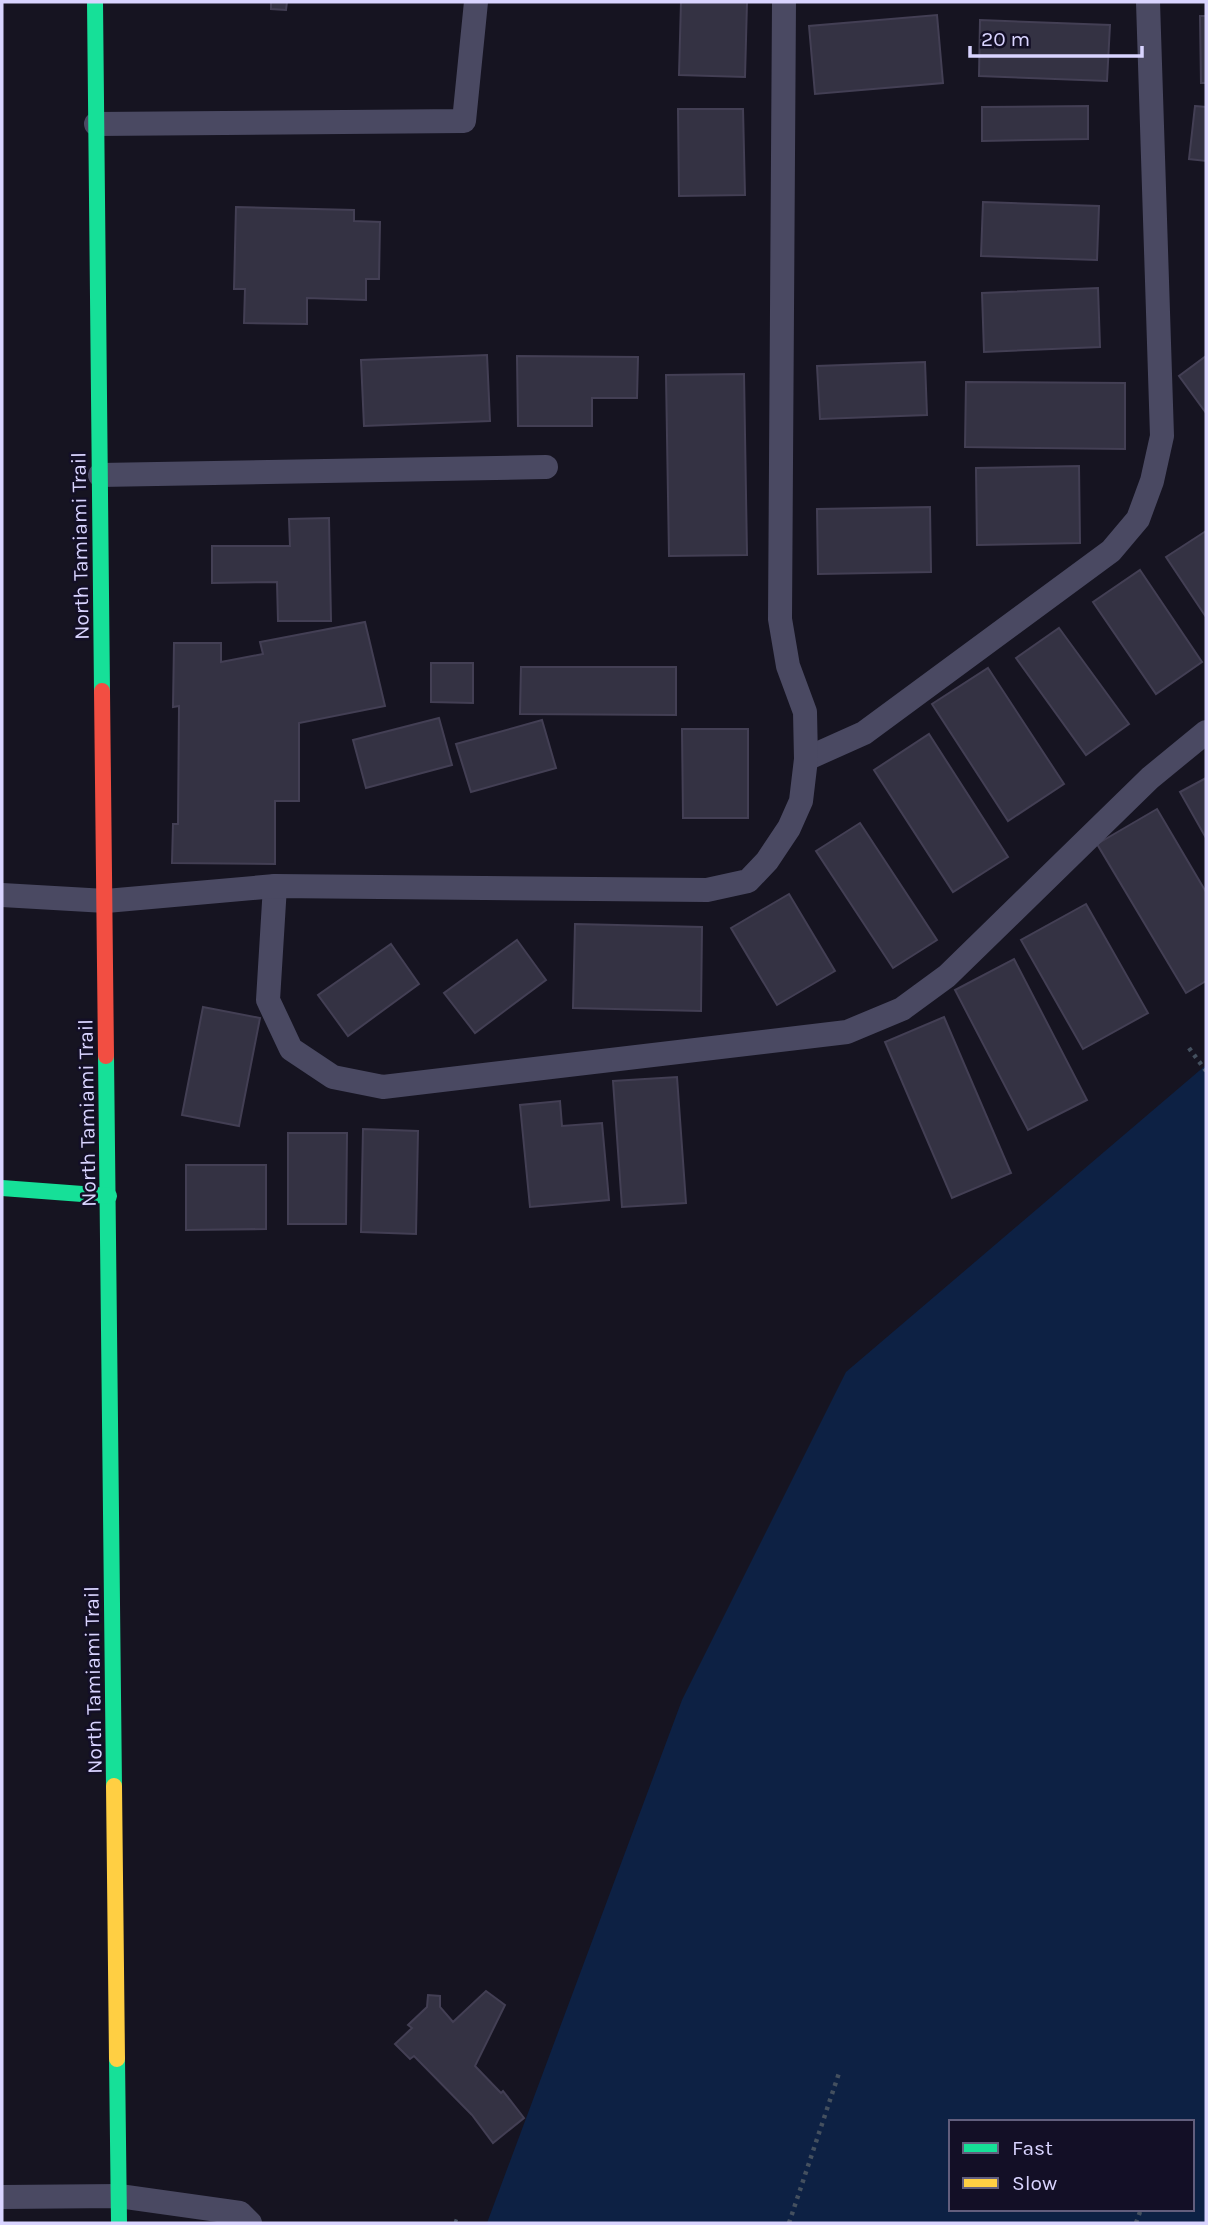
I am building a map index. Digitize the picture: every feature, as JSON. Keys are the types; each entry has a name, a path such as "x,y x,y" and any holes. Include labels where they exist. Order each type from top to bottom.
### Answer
{"main road":[{"name":"North Tamiami Trail","path":"94,2 119,2223"},
{"path":"2,1188 109,1196"}],"lane":[{"path":"96,124 464,121 476,2"},
{"path":"2,895 106,901 275,886 707,890 748,881 767,862 789,828 801,801 806,759 805,712 788,666 780,619 784,2"},
{"path":"806,759 864,733 1111,551 1138,519 1152,481 1162,436 1148,2"},
{"path":"100,475 546,467"},
{"path":"275,886 268,1000 291,1049 333,1077 383,1087 847,1032 902,1009 947,976 1150,778 1206,732"},
{"path":"2,2197 119,2196 240,2213 250,2223"}],"path":[{"path":"1189,1048 1206,1072"},
{"path":"789,2223 840,2070"}],"water":[{"path":"1206,1065 1206,2223 487,2223 682,1700 846,1372"}],"building":[{"path":"271,2 287,2 286,10 271,9"},
{"path":"681,2 747,2 745,77 679,75"},
{"path":"937,15 943,83 815,94 809,26"},
{"path":"1200,16 1206,16 1206,83 1201,83"},
{"path":"980,20 1110,25 1107,81 979,76"},
{"path":"1088,106 1088,139 982,141 982,107"},
{"path":"1195,106 1206,107 1206,161 1189,159"},
{"path":"678,109 743,109 745,195 679,196"},
{"path":"983,202 1099,206 1097,260 981,256"},
{"path":"236,207 354,210 354,221 380,222 379,279 366,279 366,300 307,298 307,324 244,323 245,289 234,289"},
{"path":"1098,288 1100,347 984,352 982,293"},
{"path":"487,355 490,421 364,426 361,360"},
{"path":"517,356 638,357 637,398 592,398 592,426 518,426"},
{"path":"1206,356 1206,413 1179,376"},
{"path":"925,362 927,415 820,419 817,366"},
{"path":"744,374 747,555 669,556 666,375"},
{"path":"966,382 1125,383 1125,449 965,447"},
{"path":"1079,466 1080,543 977,545 976,468"},
{"path":"930,507 931,572 818,574 817,509"},
{"path":"329,518 331,621 278,621 277,582 212,583 212,546 290,546 289,519"},
{"path":"1206,531 1206,617 1166,557"},
{"path":"1140,570 1202,662 1156,694 1093,602"},
{"path":"365,622 385,706 299,723 299,801 275,801 275,864 172,863 173,824 178,824 179,706 173,707 174,643 221,643 221,662 263,654 260,642"},
{"path":"1059,628 1129,724 1086,755 1016,658"},
{"path":"431,663 473,663 473,703 431,702"},
{"path":"521,667 676,667 676,715 520,714"},
{"path":"988,668 1064,784 1008,821 932,704"},
{"path":"439,718 452,765 366,788 353,740"},
{"path":"542,720 556,768 471,792 456,744"},
{"path":"682,729 748,729 748,818 683,818"},
{"path":"929,734 1008,857 953,892 874,770"},
{"path":"1206,778 1206,838 1180,792"},
{"path":"1157,809 1206,892 1206,981 1186,993 1097,844"},
{"path":"860,823 937,940 893,968 816,851"},
{"path":"789,894 835,971 777,1005 731,928"},
{"path":"1086,904 1148,1013 1083,1049 1021,940"},
{"path":"575,924 702,927 701,1011 573,1008"},
{"path":"517,940 546,980 475,1033 444,993"},
{"path":"391,944 419,984 348,1036 318,995"},
{"path":"1014,959 1087,1100 1028,1130 955,990"},
{"path":"203,1007 260,1018 239,1126 182,1115"},
{"path":"944,1017 1011,1173 952,1198 885,1042"},
{"path":"677,1077 686,1203 622,1207 613,1081"},
{"path":"560,1101 562,1126 602,1123 609,1200 530,1207 520,1105"},
{"path":"363,1129 418,1131 416,1234 361,1232"},
{"path":"288,1133 347,1133 346,1224 288,1224"},
{"path":"186,1165 266,1165 266,1229 186,1230"},
{"path":"486,1991 505,2005 475,2066 501,2093 503,2091 524,2118 493,2143 472,2115 414,2056 410,2059 395,2044 412,2028 408,2025 427,2007 428,1995 440,1996 440,2007 453,2022"}],"traffic: fast":[{"path":"95,2 102,691"},
{"path":"106,1056 114,1786"},
{"path":"2,1188 109,1196"},
{"path":"117,2059 119,2223"}],"traffic: slow":[{"path":"114,1786 117,2059"}],"traffic: jam":[{"path":"102,691 106,1056"}]}
